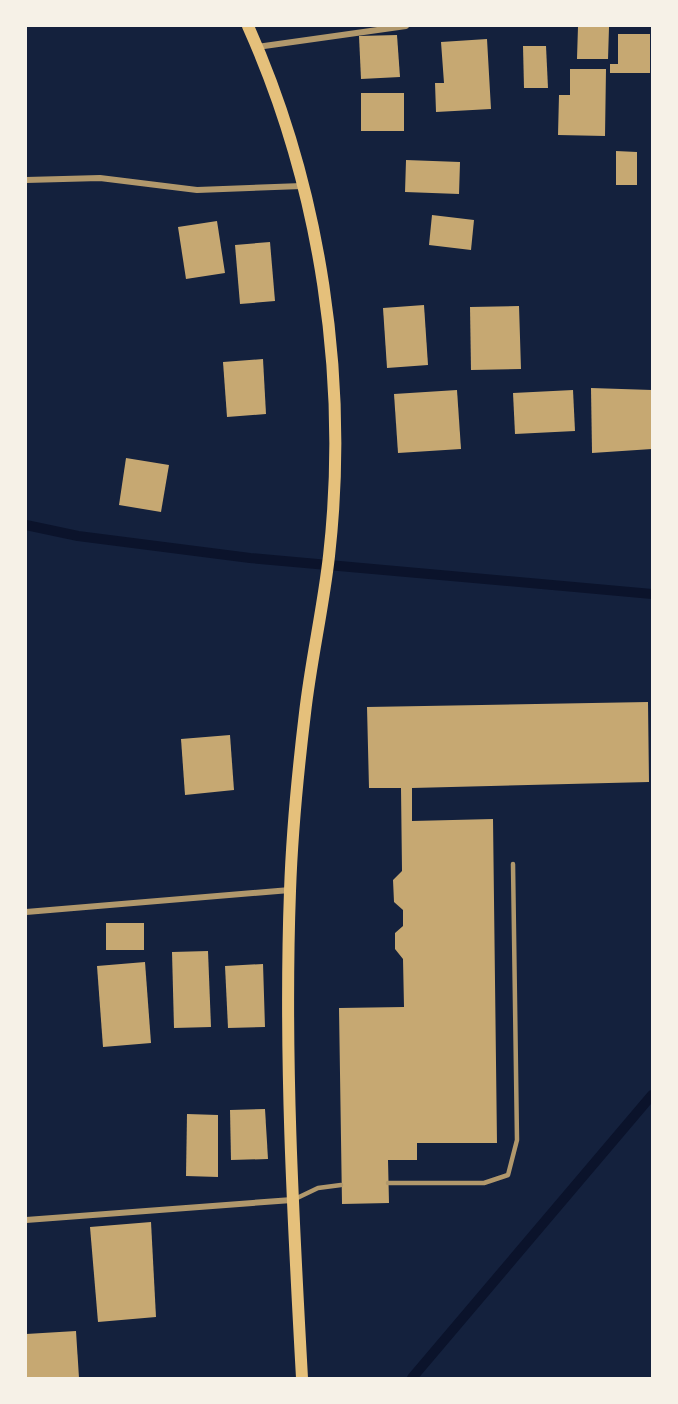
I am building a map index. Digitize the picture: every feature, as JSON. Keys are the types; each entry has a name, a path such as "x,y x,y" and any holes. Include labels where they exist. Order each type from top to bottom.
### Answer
{"main road":[{"path":"248,26 283,119 302,186 318,259 331,348 335,439 331,530 305,713 290,890 288,1043 292,1200 302,1378"}],"street":[{"path":"257,47 406,26"},
{"path":"26,180 100,177 197,190 302,186"},
{"path":"26,912 290,890"},
{"path":"26,1221 292,1200"}],"lane":[{"path":"388,1184 484,1183 508,1175 517,1140 513,864"},
{"path":"292,1200 318,1188 341,1185"}],"building":[{"path":"578,26 609,27 608,59 577,59"},
{"path":"618,34 650,34 650,73 610,73 610,64 618,64"},
{"path":"397,35 400,77 361,79 359,36"},
{"path":"487,39 491,109 436,112 435,83 444,83 441,42"},
{"path":"523,46 546,46 548,88 524,88"},
{"path":"570,69 606,69 605,136 558,135 559,95 570,95"},
{"path":"361,93 404,93 404,131 361,131"},
{"path":"616,151 637,152 637,185 616,185"},
{"path":"406,160 460,162 459,194 405,192"},
{"path":"432,215 474,220 471,250 429,245"},
{"path":"217,221 225,273 186,279 178,227"},
{"path":"270,242 275,301 240,304 235,245"},
{"path":"424,305 428,365 387,368 383,308"},
{"path":"519,306 521,369 471,370 470,307"},
{"path":"263,359 266,414 227,417 223,362"},
{"path":"591,388 652,390 652,449 592,453"},
{"path":"457,390 461,449 398,453 394,394"},
{"path":"573,390 575,431 515,434 513,393"},
{"path":"126,458 169,465 161,512 119,505"},
{"path":"648,702 649,782 412,788 412,821 493,819 497,1143 417,1143 417,1160 388,1160 389,1203 342,1204 339,1008 404,1007 403,959 395,949 395,933 403,926 403,910 394,902 393,880 402,871 401,788 369,788 367,707"},
{"path":"230,735 234,790 185,795 181,739"},
{"path":"106,923 144,923 144,950 106,950"},
{"path":"208,951 211,1027 174,1028 172,952"},
{"path":"145,962 151,1043 103,1047 97,966"},
{"path":"263,964 265,1027 228,1028 225,966"},
{"path":"265,1109 268,1159 231,1160 230,1110"},
{"path":"187,1114 218,1115 218,1177 186,1176"},
{"path":"151,1222 156,1317 98,1322 90,1227"},
{"path":"76,1331 79,1378 26,1378 26,1334"}],"waterway":[{"path":"26,525 78,536 250,558 652,594"},
{"path":"412,1378 652,1095"}]}
